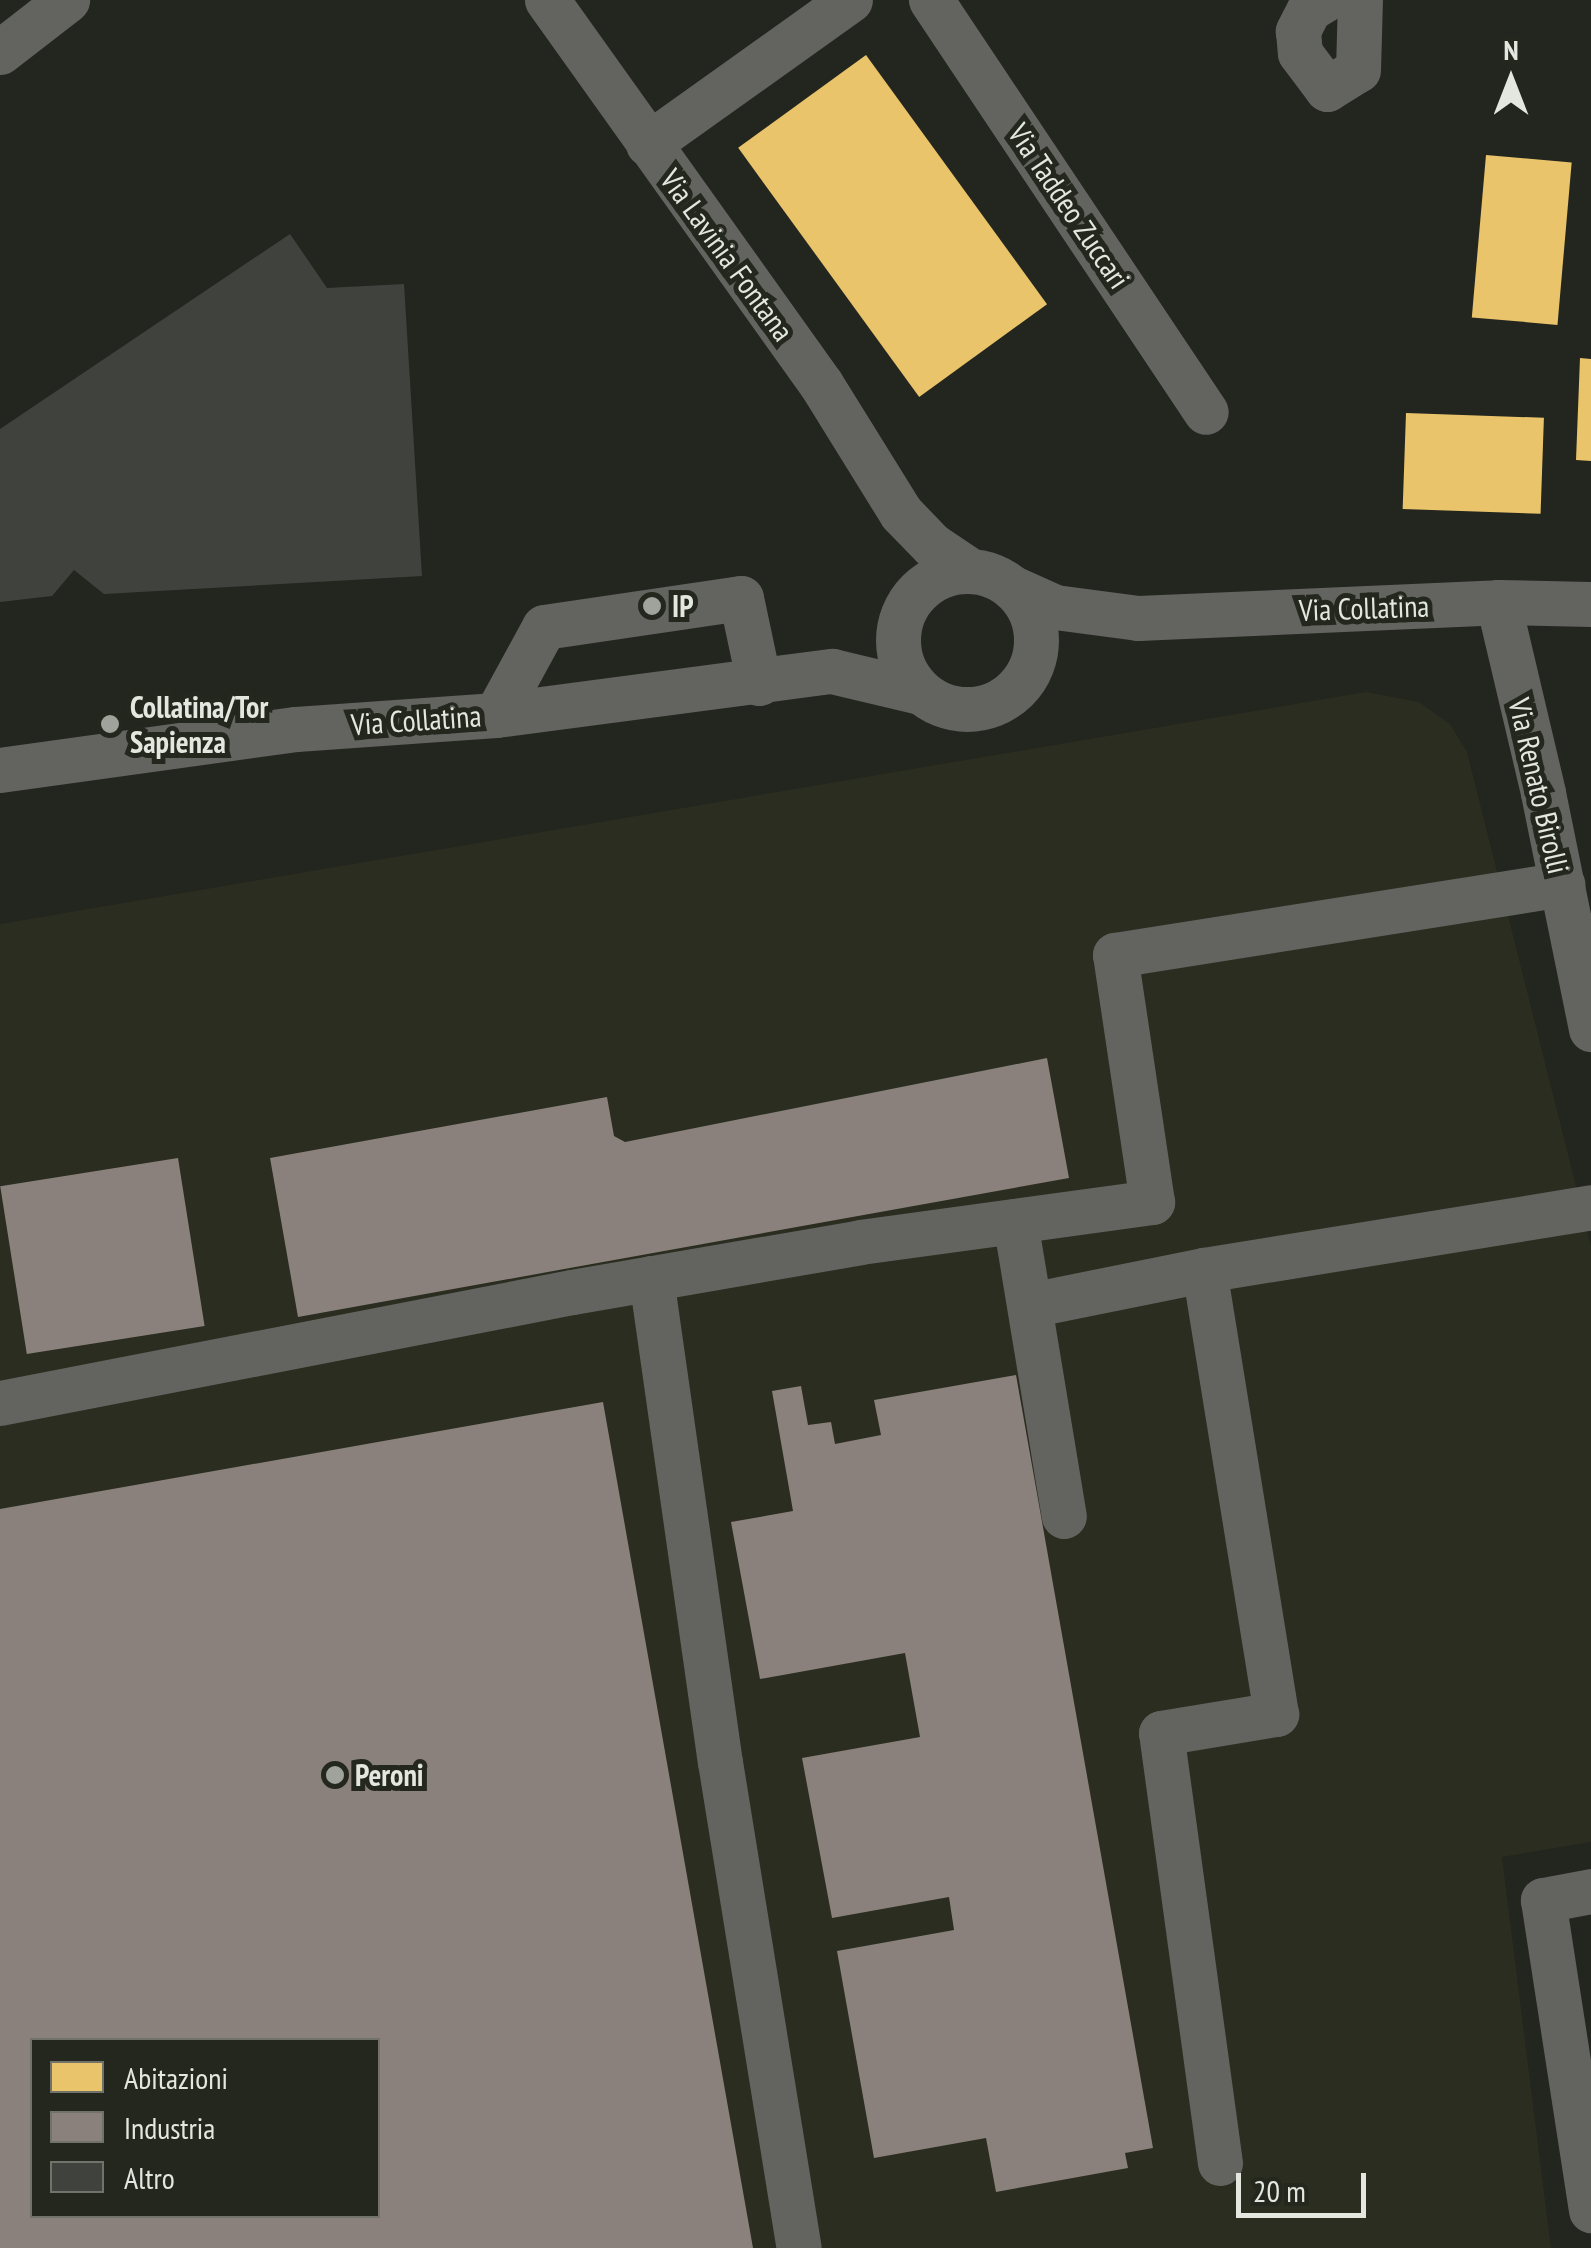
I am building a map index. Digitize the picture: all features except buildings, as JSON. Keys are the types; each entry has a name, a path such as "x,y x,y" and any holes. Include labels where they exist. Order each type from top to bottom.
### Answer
{"street":[{"path":"0,52 67,0"},
{"name":"Via Lavinia Fontana","path":"547,0 821,384 902,513 932,545 968,569"},
{"path":"648,144 850,0"},
{"name":"Via Taddeo Zuccari","path":"931,0 1206,412"},
{"path":"1324,0 1309,9 1298,31 1300,54 1328,89 1358,70 1360,0"},
{"name":"Via Lavinia Fontana","path":"902,513 904,610"},
{"path":"968,569 995,576 1015,589 1038,634 1036,658 1020,686 995,703 941,705 920,692 900,655 904,610 936,577 968,569"},
{"name":"Via Collatina","path":"1015,589 1055,607 1138,618 1498,602 1591,604"},
{"path":"496,715 544,628 741,598 760,683"},
{"name":"Via Renato Birolli","path":"1498,602 1591,1030"},
{"name":"Via Collatina","path":"832,671 904,610"},
{"name":"Via Collatina","path":"1036,658 1138,618"},
{"name":"Via Collatina","path":"0,770 296,729 496,715 832,671 920,692"},
{"path":"0,1403 651,1278 1152,1202 1115,954 1562,884"},
{"path":"1030,1305 1204,1270 1591,1207"},
{"path":"1015,1222 1064,1516"},
{"path":"1204,1270 1276,1714 1161,1733 1220,2163"},
{"path":"651,1278 720,1762 799,2248"},
{"path":"1591,1892 1543,1900 1591,2210"}],"shaded area":[{"path":"1366,692 1419,702 1450,724 1467,752 1591,1246 1591,1842 1502,1857 1551,2248 0,2248 0,924"}],"place":[{"name":"IP","path":"652,606"},
{"name":"Collatina/Tor Sapienza","path":"110,724"},
{"name":"Peroni","path":"335,1775"}]}
